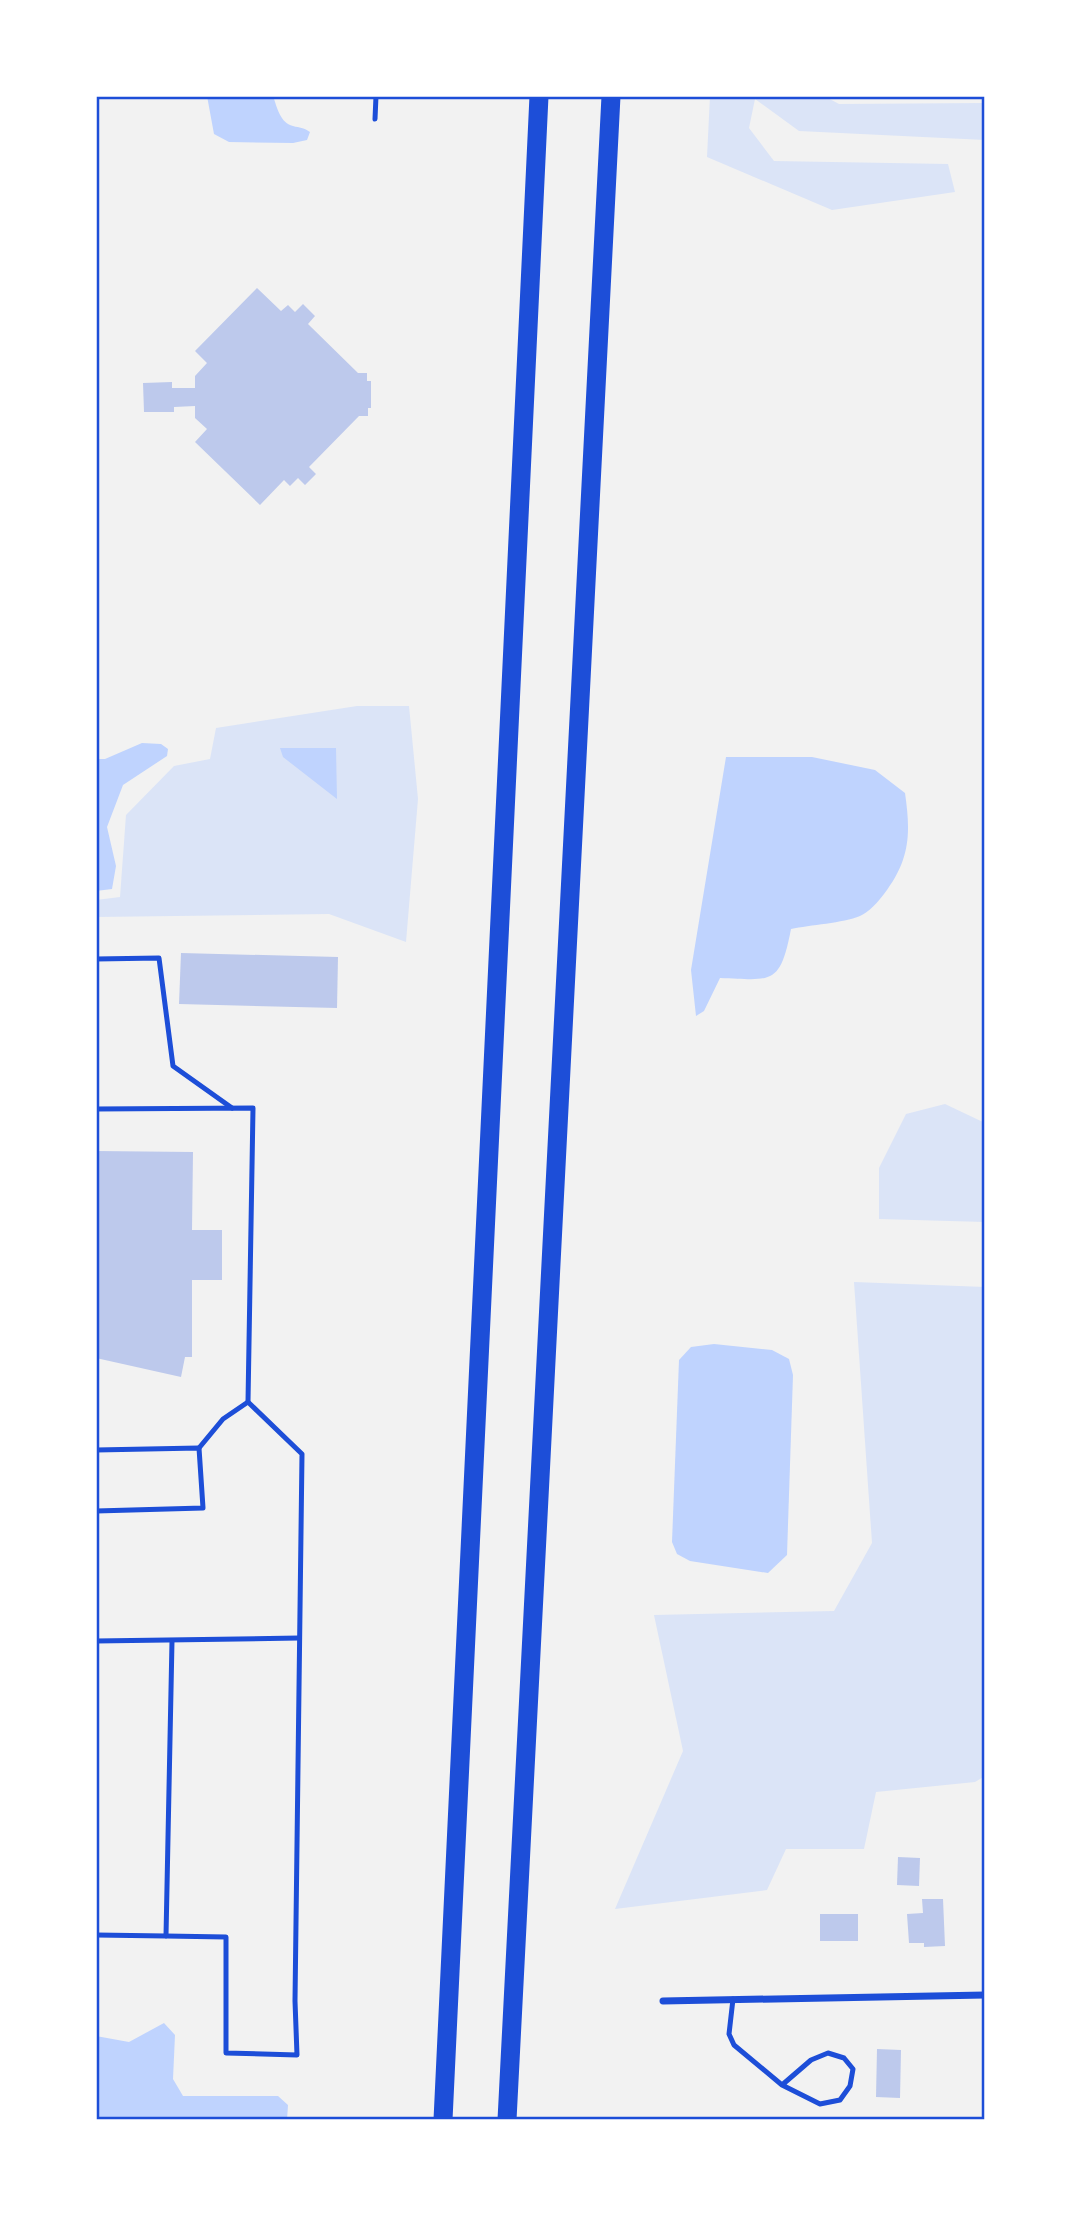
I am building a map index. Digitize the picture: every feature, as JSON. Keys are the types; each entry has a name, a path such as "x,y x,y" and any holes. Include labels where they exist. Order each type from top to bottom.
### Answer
{"highway":[{"path":"443,2120 539,96"},
{"path":"507,2120 611,96"}],"street":[{"path":"663,2001 985,1995"}],"lane":[{"path":"375,119 376,96"},
{"path":"96,959 159,958 173,1066 232,1108"},
{"path":"96,1109 253,1108 248,1402 302,1454 295,2001 297,2055 226,2053 226,1937 96,1936"},
{"path":"96,1511 204,1508 199,1448 223,1419 248,1402"},
{"path":"96,1450 199,1448"},
{"path":"96,1641 299,1638"},
{"path":"166,1936 172,1641"},
{"path":"733,1999 729,2034 734,2045 782,2085 820,2104 840,2100 850,2085 853,2069 844,2058 828,2053 811,2060 782,2085"}],"shaded area":[{"path":"710,96 824,96 839,104 985,103 985,140 799,131 755,99 749,128 774,161 948,164 955,192 832,210 707,157"},
{"path":"357,706 409,706 418,799 406,942 329,914 96,917 96,900 120,897 126,815 174,766 210,759 216,728"},
{"path":"945,1104 985,1123 985,1222 879,1219 879,1168 906,1114"},
{"path":"854,1282 985,1287 985,1776 975,1782 876,1792 864,1849 786,1849 767,1890 615,1909 683,1751 654,1615 834,1611 872,1543"}],"water":[{"path":"207,96 273,96 285,122 310,132 307,140 293,143 229,142 214,134"},
{"path":"142,743 161,744 168,749 167,756 123,785 107,827 116,866 112,889 96,891 96,759 105,759"},
{"path":"280,748 336,748 337,799 283,757"},
{"path":"726,757 812,757 875,770 905,793 908,834 904,858 893,882 870,909 853,918 791,929 783,961 771,976 751,979 720,978 704,1011 696,1016 691,970"},
{"path":"714,1344 772,1350 789,1359 793,1375 787,1555 768,1573 690,1561 677,1554 672,1542 679,1360 691,1347"},
{"path":"164,2023 175,2035 173,2079 183,2096 278,2096 288,2105 287,2120 96,2120 96,2036 129,2042"}],"building":[{"path":"257,288 281,311 288,305 295,312 303,304 315,316 308,324 358,373 367,373 367,381 371,381 371,408 368,408 368,416 359,416 309,467 316,474 305,485 298,478 290,486 284,480 260,505 195,442 207,429 195,418 195,406 174,407 174,412 144,412 143,383 172,382 172,388 195,388 195,376 207,363 195,351"},
{"path":"181,953 338,957 337,1008 179,1004"},
{"path":"96,1151 193,1152 192,1230 222,1230 222,1280 192,1280 192,1357 185,1357 181,1377 96,1358"},
{"path":"898,1857 920,1858 919,1886 897,1885"},
{"path":"922,1899 943,1899 945,1946 924,1947 924,1943 909,1943 907,1914 923,1913"},
{"path":"820,1914 858,1914 858,1941 820,1941"},
{"path":"877,2049 901,2050 900,2098 876,2097"}]}
